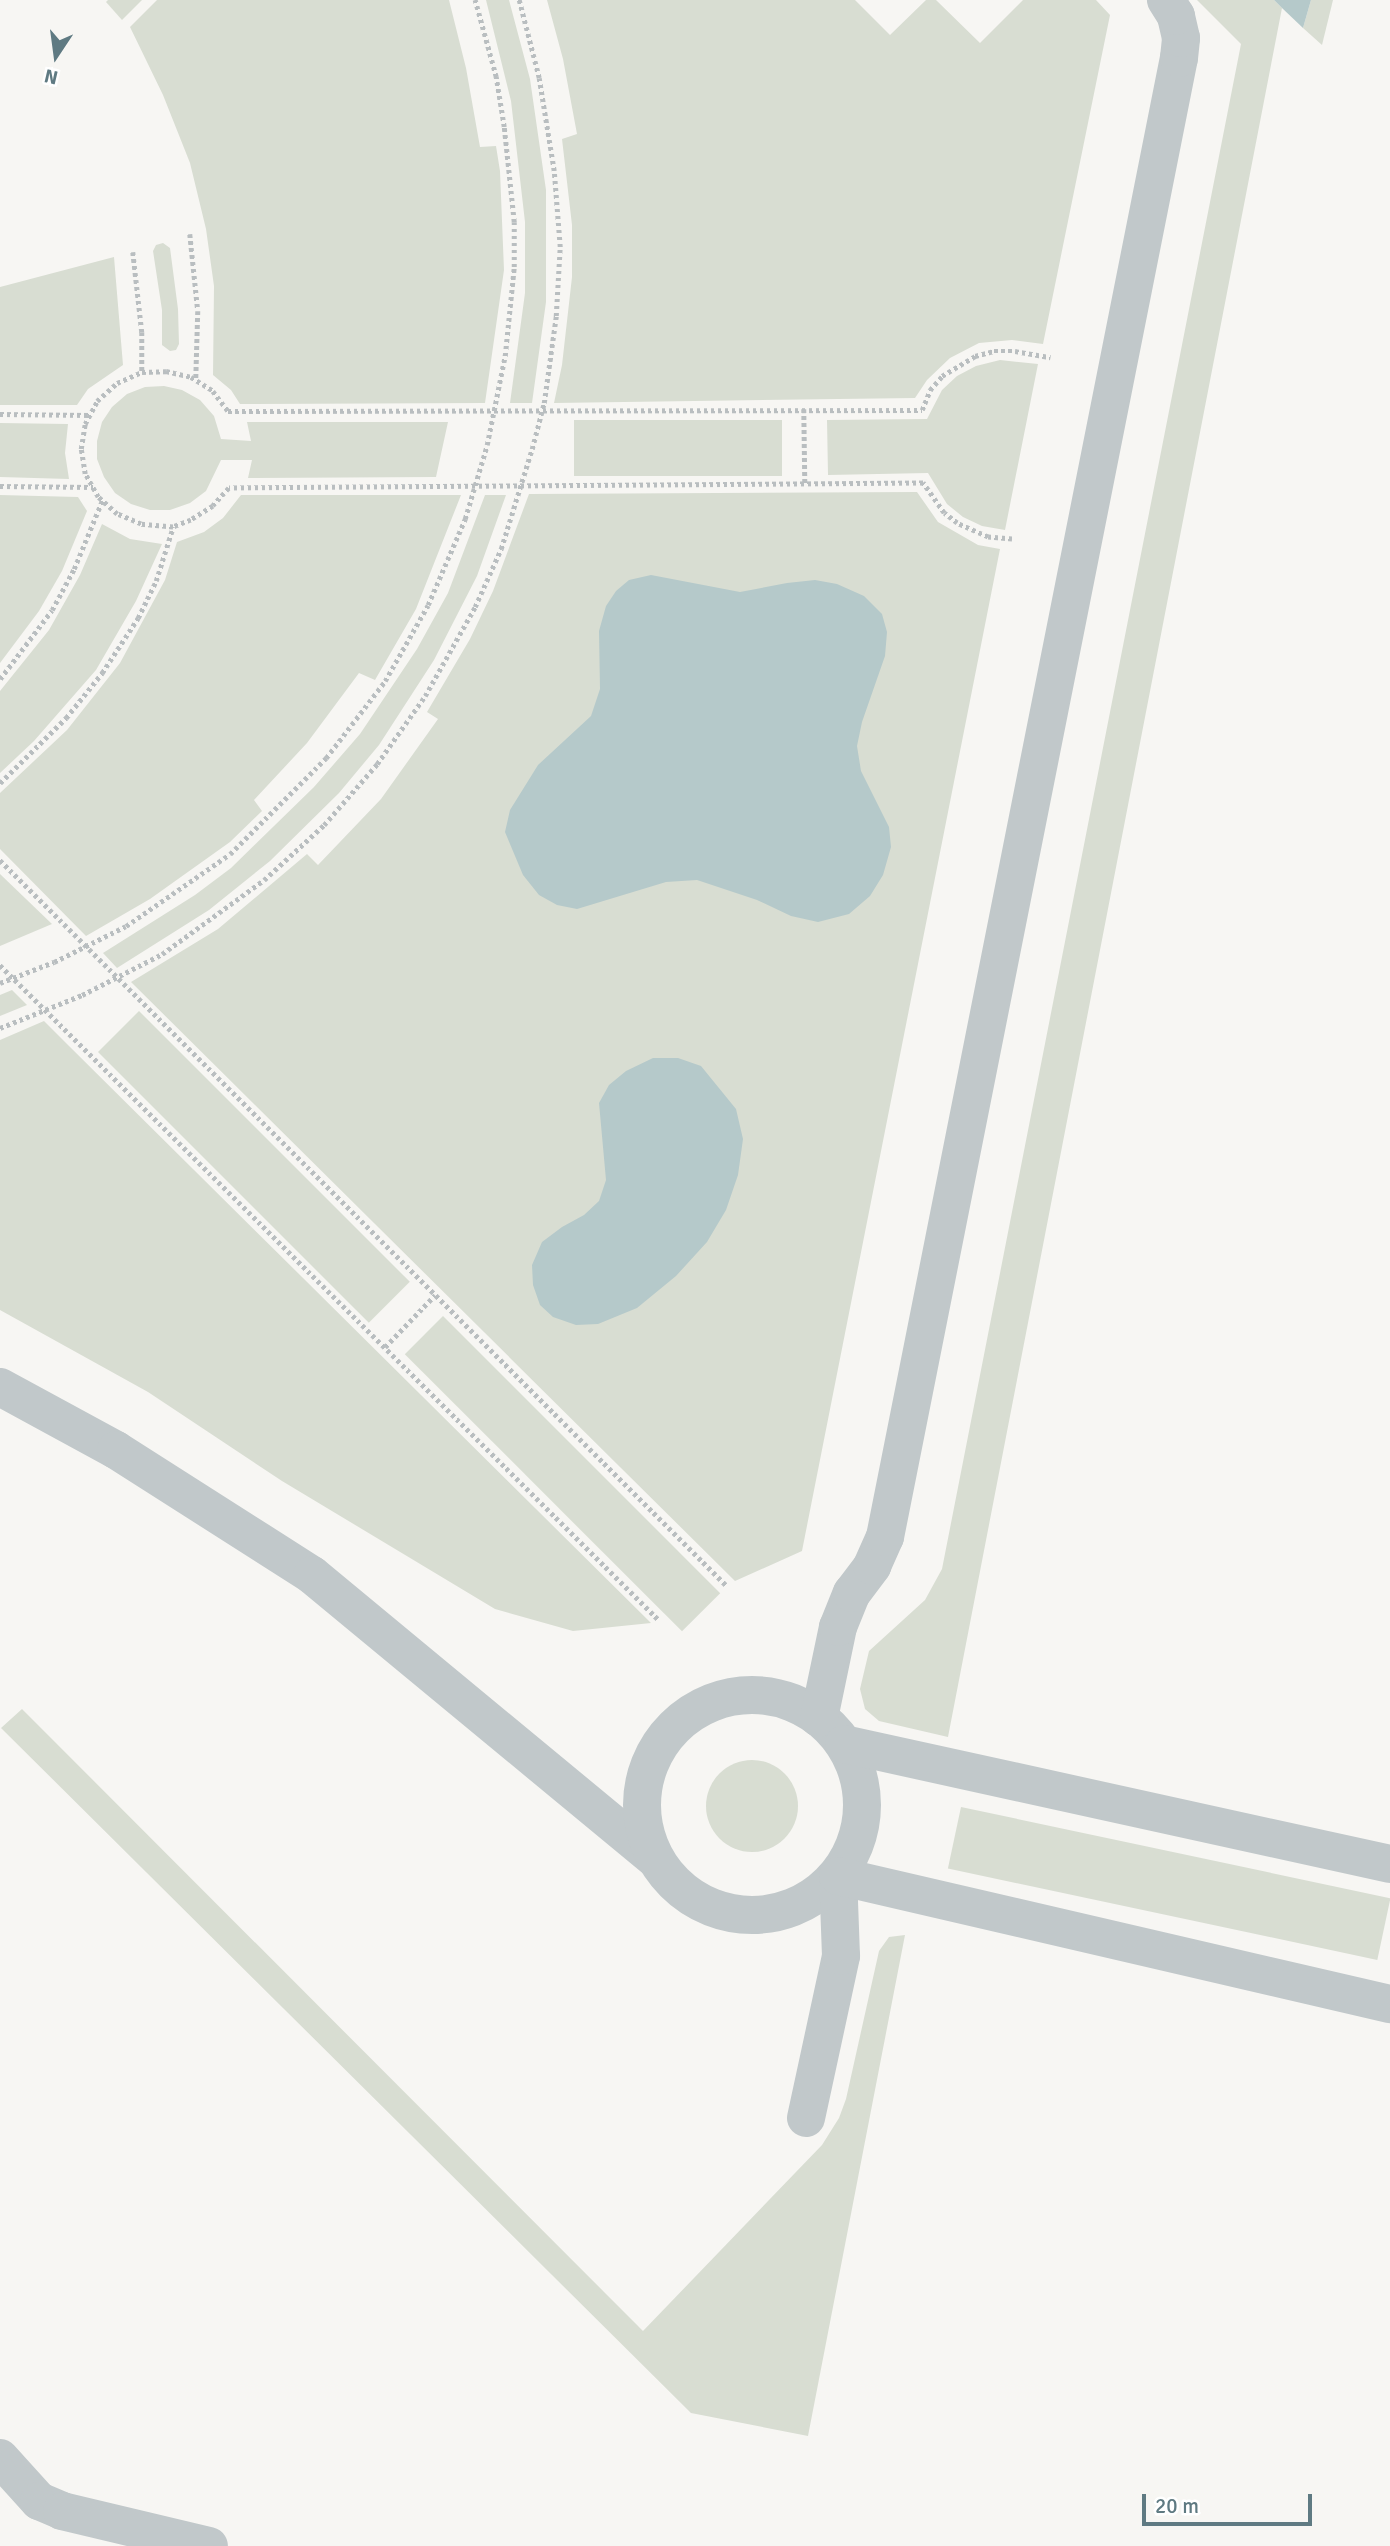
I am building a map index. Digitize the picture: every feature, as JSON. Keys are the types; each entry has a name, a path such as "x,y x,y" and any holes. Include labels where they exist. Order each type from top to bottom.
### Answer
{"street":[{"path":"0,1387 116,1450 312,1575 655,1859 677,1886 707,1906 742,1915 778,1913 811,1899 838,1876 860,1834 863,1810 862,1787 831,1731 838,1628 852,1593 872,1566 885,1537 1179,58 1181,38 1176,16 1166,0"},
{"path":"655,1859 644,1828 642,1794 650,1762 667,1734 693,1712 723,1699 757,1696 789,1701 831,1731 1390,1864"},
{"path":"838,1876 1390,2004"},
{"path":"806,2118 841,1956 838,1876"},
{"path":"0,2458 38,2501 62,2511 209,2546"}],"path":[{"path":"0,983 87,947 127,926 230,854 326,758 385,681 408,644 448,562 476,486 495,411 510,313 514,222 496,77 475,0"},
{"path":"0,1028 118,978 162,954 256,887 324,825 361,784 404,729 455,644 496,559 521,485 542,410 556,316 560,247 558,209 539,78 519,0"},
{"path":"190,234 198,311 196,380"},
{"path":"133,252 142,332 142,372"},
{"path":"1012,539 988,537 957,523 943,513 923,483 229,488 213,506 173,527 141,524 117,514 102,501 85,474 82,449 85,424 97,401 117,383 142,372 166,370 196,380 213,391 228,411 922,410 930,390 942,376 975,356 994,351 1016,351 1050,357"},
{"path":"804,410 805,483"},
{"path":"0,414 90,415"},
{"path":"0,486 93,487"},
{"path":"0,679 52,610 74,569 102,501"},
{"path":"0,783 66,718 117,652 156,581 173,527"},
{"path":"0,860 727,1586"},
{"path":"0,965 659,1620"},
{"path":"384,1346 436,1294"}],"shaded area":[{"path":"142,0 122,20 106,2"},
{"path":"157,0 449,0 466,68 480,147 496,146 500,171 504,270 485,403 240,404 231,390 213,375 214,286 206,229 190,163 163,95 130,27"},
{"path":"486,0 509,0 530,79 546,190 546,302 532,403 510,403 525,293 525,222 511,101"},
{"path":"547,0 855,0 890,35 926,0 936,0 980,43 1023,0 1096,0 1110,15 1043,344 1012,340 979,343 950,358 927,380 915,398 554,403 562,365 572,277 572,225 562,139 577,134 563,59"},
{"path":"1197,0 1274,0 1282,8 948,1737 879,1721 865,1709 860,1689 869,1651 925,1600 942,1569 1241,44"},
{"path":"1274,0 1311,0 1303,28 1282,8"},
{"path":"1311,0 1333,0 1322,45 1303,28"},
{"path":"163,243 170,248 178,309 179,344 176,350 170,351 162,345 162,310 153,251 156,245"},
{"path":"114,257 123,365 88,389 77,405 0,405 0,287"},
{"path":"1000,360 1038,364 1005,530 982,526 963,517 947,504 928,473 828,475 827,420 927,419 942,390 957,376 976,366"},
{"path":"164,386 182,390 200,400 214,416 221,439 251,441 247,422 448,422 436,477 248,478 252,460 221,460 206,491 190,503 170,510 150,510 131,504 115,493 104,477 97,459 97,441 102,422 112,407 127,394 145,387"},
{"path":"574,420 782,420 782,476 574,476"},
{"path":"0,423 68,424 65,453 69,479 0,477"},
{"path":"917,492 938,522 978,545 1000,549 802,1551 735,1581 131,982 218,929 307,854 318,865 381,799 438,719 427,712 470,639 493,591 529,494"},
{"path":"0,495 78,497 87,511 62,571 39,611 0,663"},
{"path":"241,495 461,495 416,609 375,680 359,673 307,743 254,800 262,811 230,842 150,899 86,936 0,849 0,793 67,730 120,663 165,580 177,542 204,532 223,518"},
{"path":"485,495 506,495 477,576 434,660 379,745 339,793 270,861 209,910 117,968 103,953 195,895 231,868 314,787 360,734 417,649 448,593"},
{"path":"102,524 130,539 162,544 136,601 96,670 34,741 0,773 0,691 49,630 80,575"},
{"path":"651,575 740,592 815,580 837,584 864,596 882,614 887,632 885,656 862,722 857,746 861,771 889,827 891,847 883,875 870,896 849,914 818,922 791,916 757,900 697,880 666,882 577,909 557,905 539,895 523,875 505,832 510,810 538,765 591,716 600,689 599,631 606,606 616,591 629,580"},
{"path":"0,874 52,924 0,946"},
{"path":"12,990 27,1005 0,1016 0,995"},
{"path":"139,1011 410,1282 369,1323 98,1052"},
{"path":"44,1021 651,1623 573,1631 495,1609 282,1481 148,1392 0,1310 0,1040"},
{"path":"653,1058 678,1058 701,1066 736,1109 743,1139 738,1175 726,1210 707,1242 676,1276 637,1308 598,1324 576,1325 553,1317 540,1305 533,1285 532,1265 542,1242 584,1215 599,1201 606,1180 599,1103 609,1085 626,1071"},
{"path":"443,1316 720,1593 682,1631 405,1354"},
{"path":"22,1709 643,2331 822,2145 839,2118 846,2099 879,1951 889,1937 905,1935 808,2436 691,2413 1,1728"},
{"path":"752,1760 770,1764 784,1774 794,1788 798,1806 794,1824 784,1838 770,1848 752,1852 734,1848 720,1838 710,1824 706,1806 710,1788 720,1774 734,1764"},
{"path":"961,1807 1390,1898 1377,1960 948,1869"}]}
